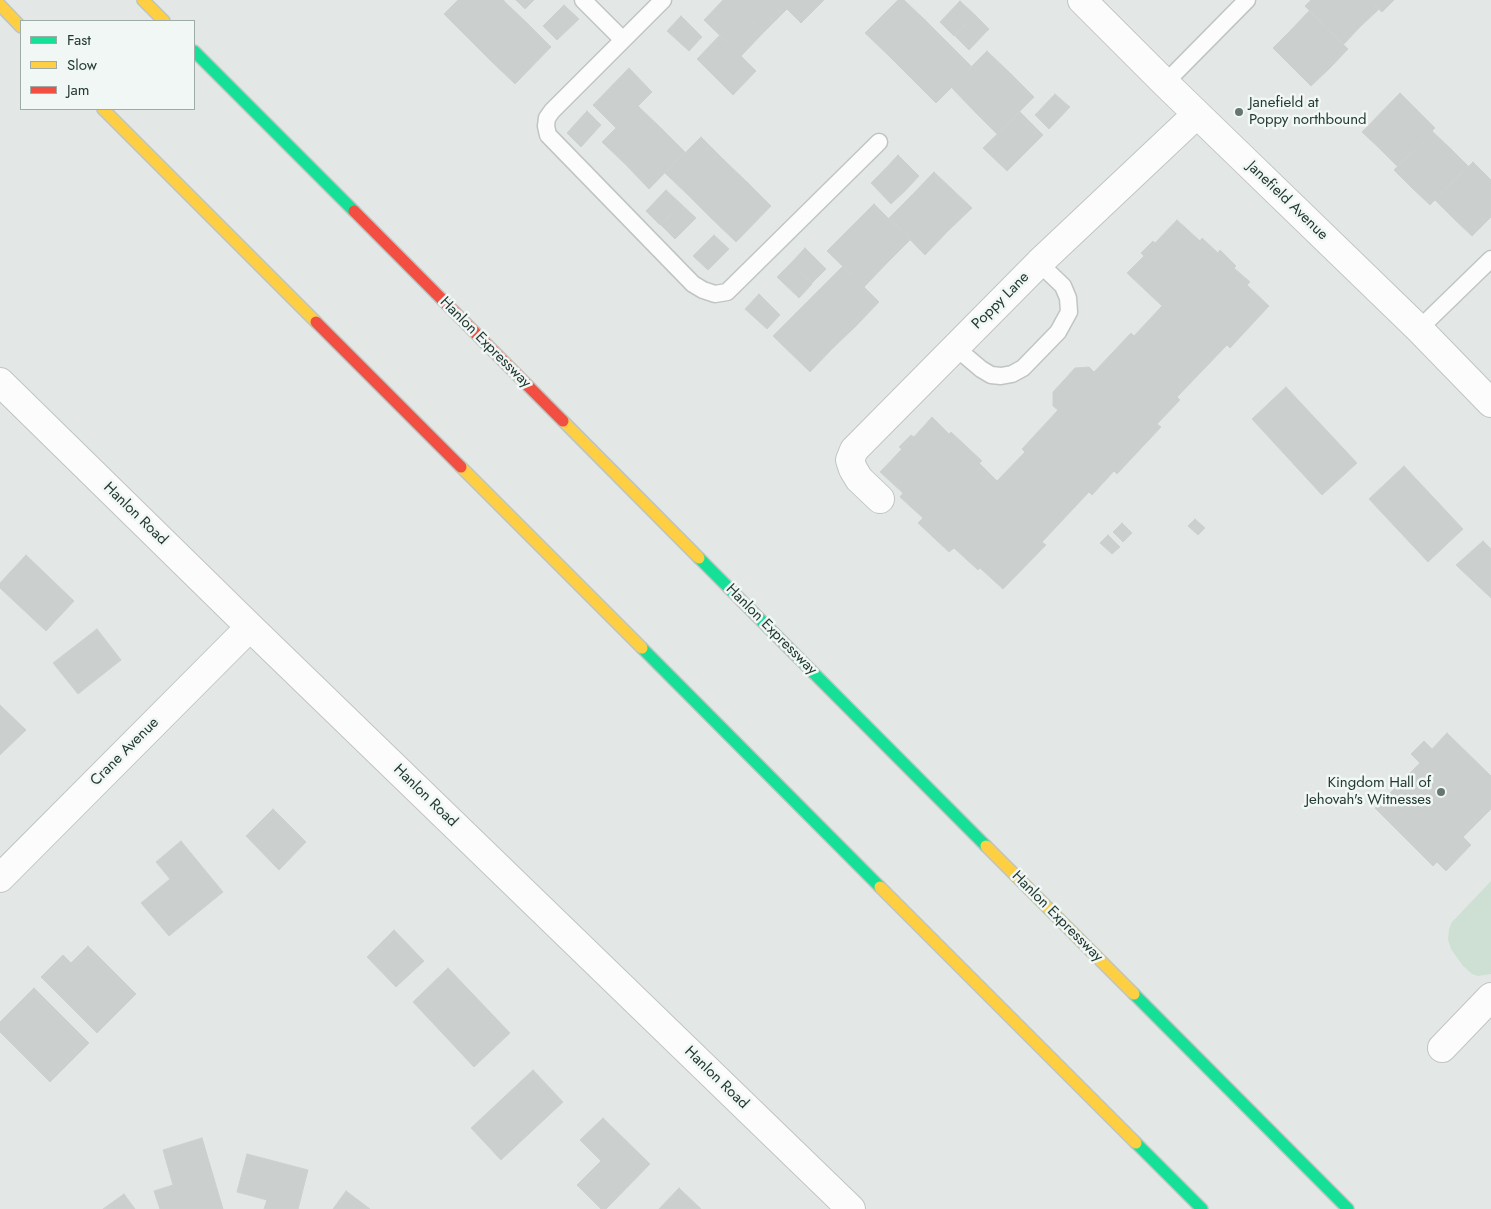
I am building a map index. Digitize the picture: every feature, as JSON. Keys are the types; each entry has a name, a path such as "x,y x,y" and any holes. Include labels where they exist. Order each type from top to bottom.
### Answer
{"highway":[{"path":"143,0 163,20"},
{"path":"0,5 20,25"},
{"name":"Hanlon Expressway","path":"195,52 1348,1209"},
{"path":"105,110 1202,1209"}],"street":[{"name":"Janefield Avenue","path":"1082,0 1419,329 1491,402"},
{"name":"Poppy Lane","path":"880,499 859,479 853,468 850,460 854,450 1039,263 1197,114"},
{"name":"Hanlon Road","path":"0,382 851,1209"},
{"name":"Crane Avenue","path":"0,878 250,627"},
{"path":"1442,1048 1491,997"}],"lane":[{"path":"583,0 623,40"},
{"path":"663,0 552,111 547,118 546,126 548,135 693,284 715,294 727,292 880,142"},
{"path":"1165,83 1246,0"},
{"path":"1419,329 1491,259"},
{"path":"955,347 991,375 1012,374 1023,368 1058,332 1068,312 1068,298 1063,286 1039,263"}],"green space":[{"path":"1491,881 1491,974 1478,976 1472,974 1463,966 1451,949 1448,940 1449,929 1452,922"}],"building":[{"path":"458,0 504,1 468,38 444,14"},
{"path":"516,0 534,0 525,9"},
{"path":"723,0 731,0 764,32 741,56 704,20"},
{"path":"731,0 778,0 787,9 764,32"},
{"path":"778,0 824,0 801,23"},
{"path":"898,0 904,0 925,20 889,56 865,33"},
{"path":"1311,0 1333,0 1360,27 1343,45 1305,6"},
{"path":"1333,0 1369,0 1379,9 1360,27"},
{"path":"1369,0 1394,0 1382,12"},
{"path":"504,1 528,24 491,61 468,38"},
{"path":"960,1 975,15 954,36 940,22"},
{"path":"564,5 579,19 557,40 543,26"},
{"path":"1309,11 1348,49 1330,68 1291,30"},
{"path":"975,15 989,29 969,50 955,36"},
{"path":"681,16 702,37 689,51 667,31"},
{"path":"925,20 948,43 912,79 889,56"},
{"path":"528,24 551,47 515,84 491,61"},
{"path":"1291,30 1330,68 1311,86 1273,48"},
{"path":"720,35 756,71 733,95 697,59"},
{"path":"948,43 972,67 936,103 912,79"},
{"path":"987,51 1011,74 974,111 951,87"},
{"path":"629,68 652,92 616,128 593,105"},
{"path":"1011,74 1034,97 997,134 974,111"},
{"path":"1400,93 1417,110 1379,148 1362,132"},
{"path":"1055,94 1070,107 1049,129 1035,115"},
{"path":"638,106 662,129 626,165 602,142"},
{"path":"1417,110 1435,128 1397,166 1379,148"},
{"path":"587,111 601,125 581,147 567,133"},
{"path":"1020,112 1043,135 1007,171 983,148"},
{"path":"662,129 685,152 649,189 626,165"},
{"path":"1432,131 1451,149 1412,188 1394,170"},
{"path":"701,137 724,160 689,196 665,173"},
{"path":"1451,149 1468,166 1430,205 1412,188"},
{"path":"898,155 919,176 906,190 885,169"},
{"path":"724,160 748,183 712,219 689,196"},
{"path":"1473,162 1491,180 1453,218 1435,200"},
{"path":"885,169 906,190 891,204 871,183"},
{"path":"934,172 972,208 948,231 912,195"},
{"path":"1491,180 1491,217 1472,236 1453,218"},
{"path":"748,183 771,206 736,242 712,219"},
{"path":"666,190 681,204 660,225 646,211"},
{"path":"912,195 948,231 925,255 889,218"},
{"path":"681,204 696,218 675,239 661,225"},
{"path":"874,204 910,240 887,263 851,227"},
{"path":"1177,220 1200,241 1202,238 1218,253 1220,250 1236,266 1234,268 1250,282 1247,285 1269,306 1230,348 1227,345 1177,397 1180,400 1157,424 1161,427 1117,474 1114,471 1092,495 1089,492 1042,542 1046,545 1003,589 954,548 949,552 918,523 923,518 900,497 903,493 880,472 902,449 899,447 911,435 914,437 932,417 949,434 951,432 982,461 979,463 997,481 1025,452 1022,449 1058,410 1053,406 1053,392 1075,368 1089,367 1094,372 1131,333 1134,336 1162,306 1127,273 1144,256 1141,253 1153,241 1155,243"},
{"path":"851,227 887,263 864,287 827,251"},
{"path":"714,235 729,249 708,270 693,256"},
{"path":"805,248 826,269 812,283 791,263"},
{"path":"791,263 812,284 799,298 777,277"},
{"path":"843,266 879,302 856,326 819,290"},
{"path":"819,290 856,326 832,349 796,313"},
{"path":"759,294 780,315 767,329 745,309"},
{"path":"796,313 832,349 810,372 773,336"},
{"path":"1286,387 1357,463 1322,495 1252,419"},
{"path":"1404,466 1463,529 1428,562 1369,499"},
{"path":"1195,519 1205,528 1198,535 1188,526"},
{"path":"1122,523 1132,533 1123,542 1113,532"},
{"path":"1108,535 1120,547 1112,554 1100,543"},
{"path":"1483,541 1491,549 1491,598 1456,565"},
{"path":"26,555 74,601 46,631 0,588 0,583"},
{"path":"97,629 121,660 78,694 53,663"},
{"path":"0,705 26,730 0,755"},
{"name":"Kingdom Hall of Jehovah's Witnesses","path":"1447,733 1491,776 1491,809 1463,837 1471,845 1446,871 1437,862 1433,866 1375,808 1420,763 1411,754 1424,741 1432,749"},
{"path":"273,809 306,842 279,870 246,836"},
{"path":"181,841 223,892 169,936 141,903 170,879 156,862"},
{"path":"394,930 424,961 396,987 367,957"},
{"path":"88,946 136,994 97,1033 41,977 63,955 71,963"},
{"path":"448,968 510,1033 474,1067 413,1002"},
{"path":"34,988 89,1043 50,1082 0,1032 0,1022"},
{"path":"533,1070 563,1102 501,1160 471,1128"},
{"path":"603,1118 650,1164 606,1209 601,1209 577,1185 601,1161 580,1140"},
{"path":"202,1138 223,1209 160,1209 154,1191 173,1185 163,1150"},
{"path":"247,1154 308,1170 298,1209 264,1209 267,1200 237,1192"},
{"path":"679,1188 701,1209 659,1209"},
{"path":"346,1191 370,1209 333,1209"},
{"path":"124,1194 135,1209 103,1209"}],"traffic: fast":[{"path":"195,52 354,211"},
{"path":"699,558 986,846"},
{"path":"642,648 880,887"},
{"path":"1134,994 1348,1209"},
{"path":"1136,1143 1202,1209"}],"traffic: slow":[{"path":"143,0 163,20"},
{"path":"0,5 20,26"},
{"path":"104,110 316,322"},
{"path":"563,421 699,558"},
{"path":"461,467 642,648"},
{"path":"986,846 1134,994"},
{"path":"880,887 1136,1143"}],"traffic: jam":[{"path":"354,211 563,421"},
{"path":"316,322 461,467"}],"place":[{"name":"Janefield at Poppy northbound","path":"1239,112"},
{"name":"Kingdom Hall of Jehovah's Witnesses","path":"1441,792"}]}
